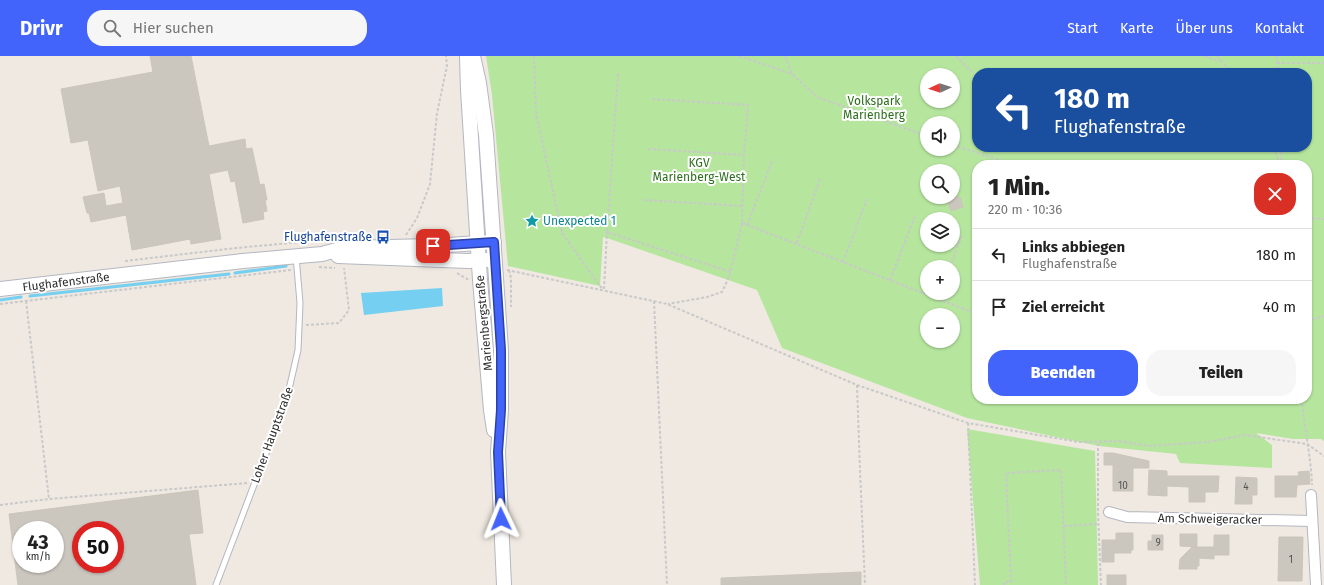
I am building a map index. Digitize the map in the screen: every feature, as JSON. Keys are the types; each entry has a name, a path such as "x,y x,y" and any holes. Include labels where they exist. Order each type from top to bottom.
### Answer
{"main road":[{"name":"Marienbergstraße","path":"467,56 479,261 491,410 498,452"},
{"name":"Marienbergstraße","path":"473,56 483,109 501,350 501,410 498,452 504,585"},
{"name":"Flughafenstraße","path":"0,289 296,255 322,254 344,248 433,246 478,242"},
{"path":"478,242 494,242"},
{"name":"Flughafenstraße","path":"322,254 344,263 479,261 495,264"}],"street":[{"path":"1311,495 1316,585"},
{"name":"Am Schweigeracker","path":"1109,512 1127,517 1312,521"}],"lane":[{"name":"Loher Hauptstraße","path":"216,585 287,398 298,350 300,303 296,255"}],"path":[{"path":"399,246 417,218 430,184 437,113 447,66 446,56"},
{"path":"534,56 536,113 562,233 604,290"},
{"path":"739,56 792,74 817,97 920,134"},
{"path":"785,56 792,74"},
{"path":"956,56 972,72"},
{"path":"1204,56 1220,61"},
{"path":"1216,56 1227,68"},
{"path":"1277,56 1278,68"},
{"path":"1278,63 1324,63"},
{"path":"604,290 618,74"},
{"path":"652,99 748,105 744,155 742,223 730,272 722,292 708,297 667,304"},
{"path":"960,147 972,151"},
{"path":"648,149 744,155"},
{"path":"975,152 1000,160"},
{"path":"747,225 773,159"},
{"path":"796,244 820,179"},
{"path":"843,262 867,199"},
{"path":"644,200 742,206"},
{"path":"890,280 915,216"},
{"path":"1312,218 1324,219"},
{"path":"742,223 920,292"},
{"path":"607,232 730,272"},
{"path":"953,260 962,235"},
{"path":"299,325 339,323 349,310 344,263 318,267"},
{"path":"495,264 509,270 667,304 857,385 968,423 1079,442 1098,443 1119,441 1149,446 1208,442 1245,435 1307,444 1324,456"},
{"path":"0,304 297,269"},
{"path":"457,273 471,281"},
{"path":"25,286 49,499"},
{"path":"940,300 972,312"},
{"path":"654,301 667,585"},
{"path":"1312,320 1324,316"},
{"path":"857,385 865,585"},
{"path":"1302,404 1303,423 1311,466 1311,495"},
{"path":"968,423 975,585"},
{"path":"1098,443 1098,513 1101,585"},
{"path":"1004,585 1004,582 1011,582 1006,473 1061,470 1066,585"},
{"path":"0,505 49,499 255,482"},
{"path":"1098,513 1109,512"},
{"path":"1064,526 1099,524"}],"green space":[{"path":"486,56 1324,56 1324,441 1321,439 1293,439 1256,433 1272,445 1272,468 1180,463 1176,454 1099,446 967,418 782,348 757,290 603,237 600,286 508,266 492,95"},
{"path":"967,429 1095,451 1098,585 980,585"}],"water":[{"path":"442,288 443,306 364,315 361,293"}],"building":[{"path":"150,56 191,56 209,146 245,139 246,149 252,148 260,185 264,184 267,200 265,200 267,211 263,212 264,219 243,223 235,181 231,182 228,170 209,174 221,239 191,244 190,239 132,250 126,215 91,222 83,197 104,193 106,206 123,203 120,186 98,191 88,140 71,143 61,89 153,72"},
{"path":"960,197 963,207 951,211 948,204 960,204"},
{"path":"1104,453 1113,453 1149,461 1149,468 1133,468 1133,491 1113,491 1113,465 1104,465"},
{"path":"1149,470 1167,471 1167,476 1219,476 1218,492 1205,492 1205,502 1189,502 1189,487 1167,486 1167,496 1148,495"},
{"path":"1309,471 1310,484 1297,485 1296,497 1275,497 1275,476 1299,476 1298,472"},
{"path":"1236,477 1257,478 1257,495 1252,495 1252,504 1235,504"},
{"path":"198,490 203,533 189,534 196,585 18,585 16,573 64,573 64,521 12,521 12,538 9,514"},
{"path":"1116,533 1133,533 1133,550 1131,550 1131,553 1114,553 1114,562 1102,562 1102,540 1116,540"},
{"path":"1180,534 1197,534 1197,547 1180,546"},
{"path":"1152,535 1163,535 1163,550 1148,550 1148,541 1152,541"},
{"path":"1214,535 1229,535 1229,555 1214,555 1214,559 1199,558 1199,566 1197,566 1197,569 1179,569 1180,559 1192,547 1214,547"},
{"path":"1279,537 1303,537 1302,581 1278,581"},
{"path":"861,572 861,585 721,585 721,578"},
{"path":"1107,575 1126,575 1126,585 1107,585"}],"waterway":[{"path":"235,273 286,266"},
{"path":"30,296 229,274"},
{"path":"0,300 21,297"}],"place":[{"name":"Unexpected 1","path":"532,221"},
{"name":"Flughafenstraße","path":"383,237"}],"route":[{"path":"433,246 494,242 501,350 501,410 498,452 501,519"}],"park label":[{"name":"Volkspark Marienberg","path":"874,108"},
{"name":"KGV Marienberg-West","path":"699,170"}]}
